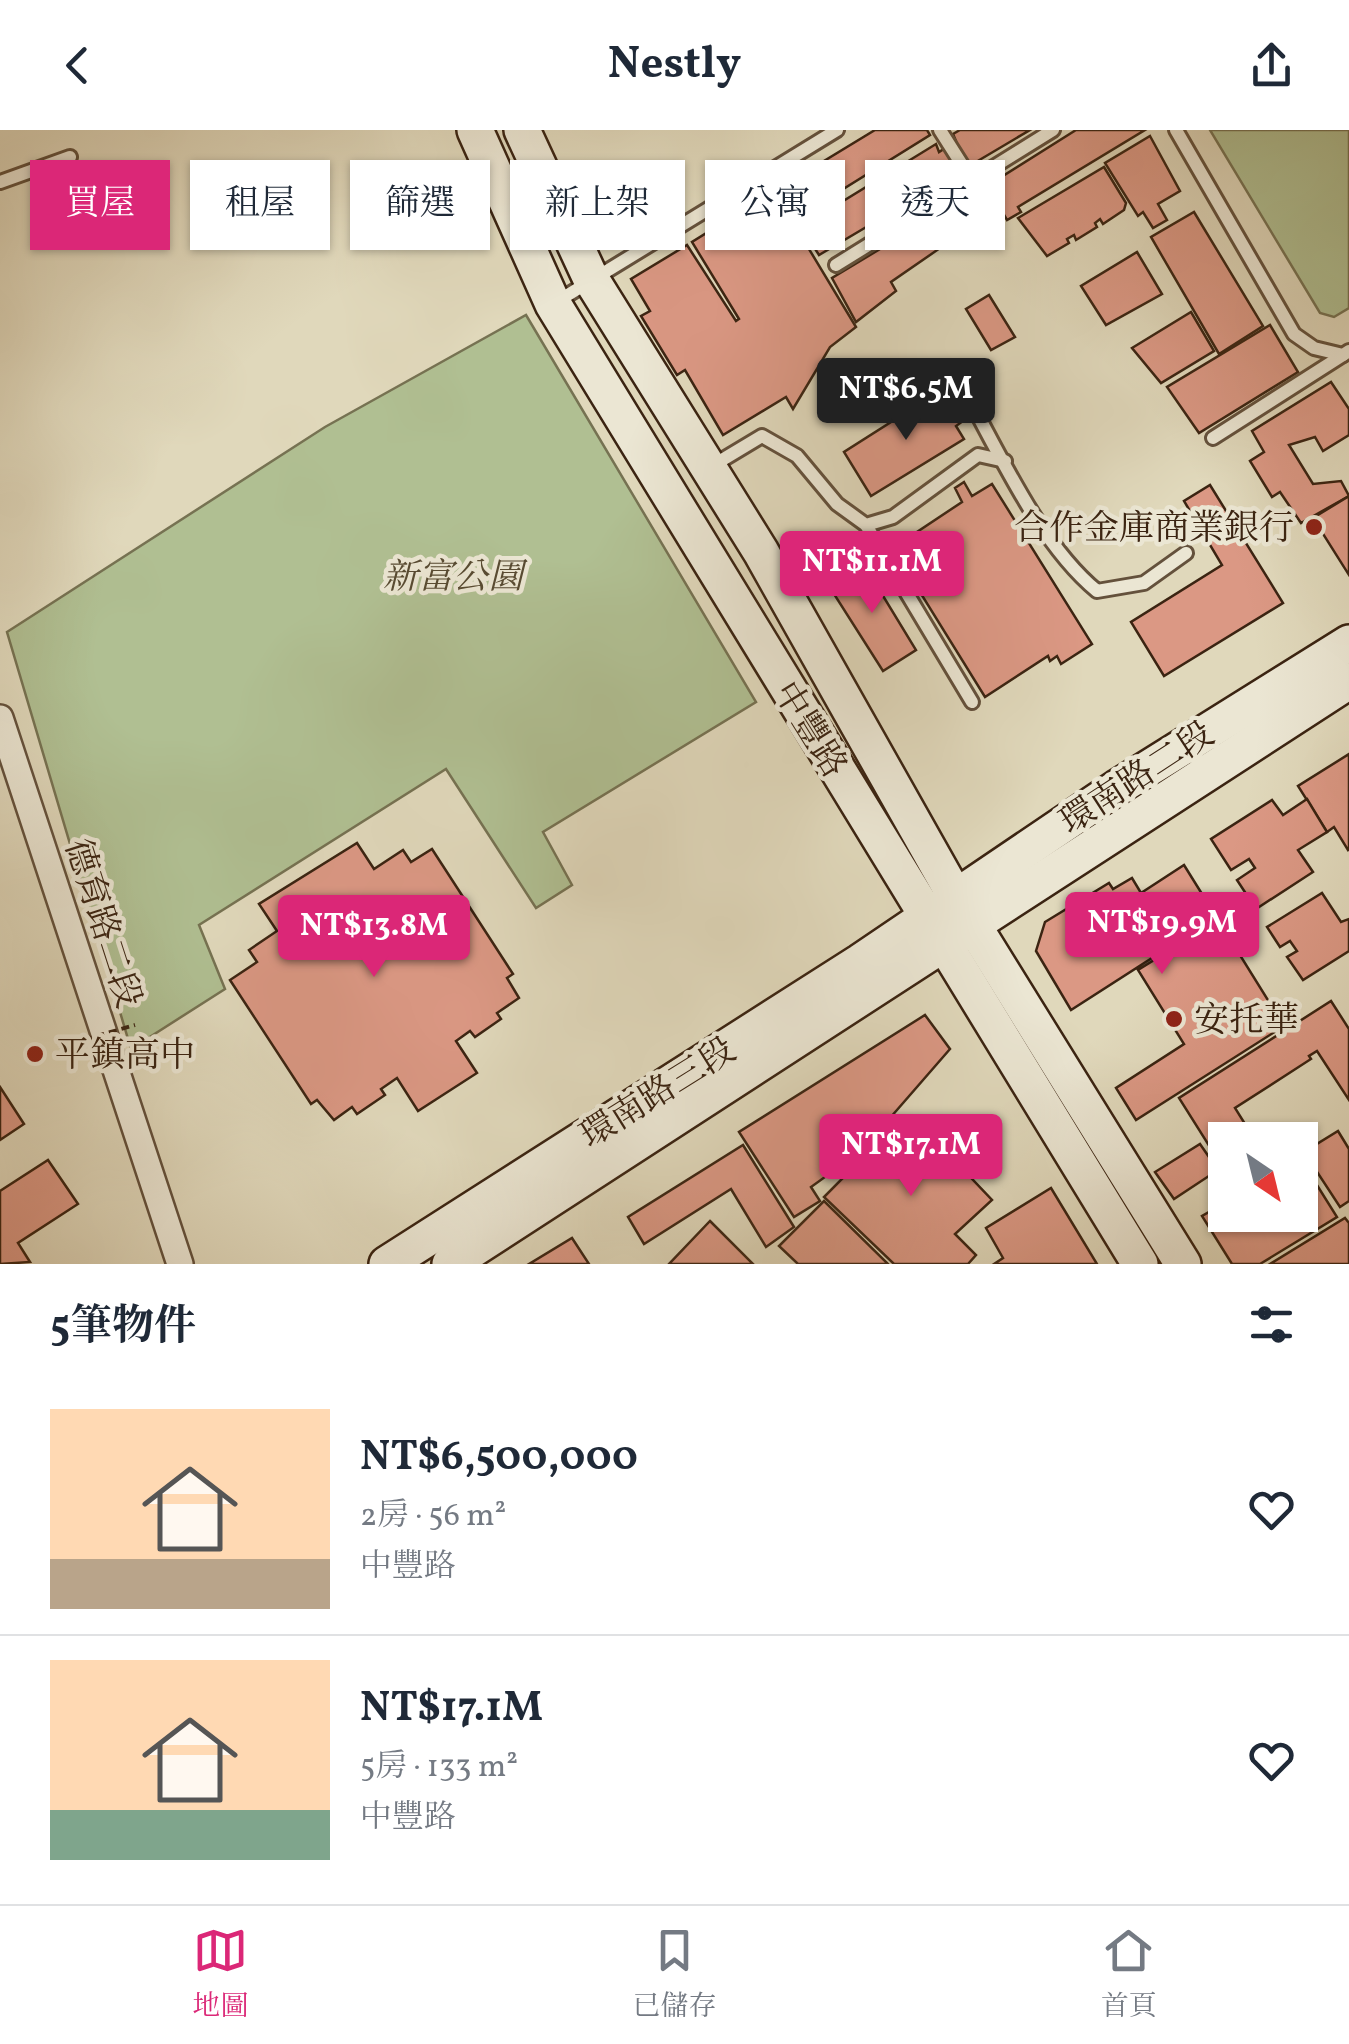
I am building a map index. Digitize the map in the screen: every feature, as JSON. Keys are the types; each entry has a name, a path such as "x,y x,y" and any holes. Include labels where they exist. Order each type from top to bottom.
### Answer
{"main road":[{"name":"中豐路","path":"475,130 553,304 667,494 1182,1264"},
{"name":"中豐路","path":"522,130 591,280 761,552 949,919 1140,1264"},
{"path":"667,494 707,469"},
{"name":"環南路二段","path":"949,919 1349,642"},
{"name":"環南路二段","path":"949,919 1349,681"},
{"name":"環南路三段","path":"386,1264 860,962 949,919"},
{"name":"環南路三段","path":"450,1264 949,919"}],"street":[{"name":"德育路二段","path":"0,718 180,1264"}],"lane":[{"path":"553,304 837,130"},
{"path":"940,130 960,160"},
{"path":"1003,160 1053,130"},
{"path":"1176,130 1294,334 1314,348 1346,352"},
{"path":"0,182 70,156"},
{"path":"836,265 865,247"},
{"path":"1213,438 1346,352"},
{"path":"956,375 1073,572 1097,591 1144,583 1186,553"},
{"path":"707,469 762,436 797,456 836,504 866,524 972,702"},
{"path":"866,524 893,517 978,455 1004,460"}],"path":[{"path":"59,1047 134,1026"}],"green space":[{"path":"1210,130 1349,130 1349,308 1334,317 1320,313"},
{"name":"新富公園","path":"526,315 756,702 543,832 572,885 536,908 446,769 199,925 225,989 131,1049 7,632 325,427"}],"building":[{"path":"875,130 927,130 930,135 890,160 865,160 865,175 845,188 845,160 826,160"},
{"path":"960,130 1030,130 979,160 910,160 936,144 939,152 956,141 953,134"},
{"path":"1076,130 1145,130 1018,207 1021,212 1007,220 1005,175"},
{"path":"1150,136 1180,191 1158,204 1167,220 1153,228 1143,212 1138,216 1105,163"},
{"path":"1104,167 1126,203 1124,210 1103,224 1100,219 1095,223 1097,227 1076,240 1074,235 1067,239 1069,243 1047,256 1018,218"},
{"path":"865,188 865,228 845,240 845,200"},
{"path":"1194,212 1263,326 1219,354 1151,237"},
{"path":"705,234 705,250 810,250 856,327 830,347 793,409 786,397 723,435 685,370 677,375 641,316 650,311 631,279 685,250 687,245 736,321 739,319 692,242"},
{"path":"878,250 937,250 891,282 896,291 856,322 832,278"},
{"path":"1137,252 1162,294 1106,325 1081,286"},
{"path":"989,295 1015,337 991,350 966,309"},
{"path":"1191,312 1214,351 1161,383 1132,348"},
{"path":"1270,325 1298,372 1199,433 1167,387"},
{"path":"1331,382 1349,409 1349,435 1323,451 1315,437 1289,445 1313,484 1341,481 1349,496 1301,523 1280,492 1272,497 1250,461 1264,452 1252,431"},
{"path":"943,389 963,421 956,426 964,439 871,496 844,452"},
{"path":"964,482 972,496 992,484 1092,644 1061,664 1057,656 1050,661 1048,656 985,697 905,568 912,564 907,555 899,559 893,548 962,502 955,488"},
{"path":"1210,485 1283,603 1164,676 1131,622 1222,565 1184,501"},
{"path":"1349,496 1349,575 1313,518"},
{"path":"863,563 916,650 883,671 827,583"},
{"path":"1349,754 1348,850 1334,827 1327,832 1298,786"},
{"path":"1307,799 1327,832 1298,850 1313,872 1256,909 1237,880 1255,868 1249,859 1231,870 1211,839 1272,800 1283,815"},
{"path":"357,843 374,869 403,850 411,862 432,849 513,974 507,978 519,998 497,1013 501,1019 475,1037 470,1031 456,1041 477,1073 418,1111 397,1078 381,1089 385,1095 357,1114 352,1107 334,1120 317,1100 311,1104 230,980 257,962 249,950 277,931 259,904"},
{"path":"1184,865 1284,1026 1136,1120 1116,1088 1184,1044 1138,970 1175,947 1167,934 1150,947 1155,956 1071,1010 1036,951 1045,922 1109,883 1113,889 1132,878 1141,893"},
{"path":"1322,893 1341,922 1349,919 1349,951 1303,980 1287,957 1297,951 1290,941 1280,947 1267,927"},
{"path":"1331,1001 1349,1029 1349,1100 1317,1051 1309,1056 1311,1059 1235,1108 1244,1122 1208,1122 1208,1144 1179,1098"},
{"path":"925,1015 950,1049 850,1164 831,1137 827,1139 843,1164 811,1187 820,1201 794,1217 739,1132"},
{"path":"0,1087 24,1124 0,1140"},
{"path":"903,1117 916,1120 992,1200 955,1234 976,1255 968,1264 894,1264 824,1197"},
{"path":"1338,1131 1349,1149 1349,1201 1340,1207 1318,1173 1318,1143"},
{"path":"1200,1144 1208,1156 1208,1177 1174,1199 1155,1172"},
{"path":"743,1145 794,1227 766,1247 731,1189 644,1244 628,1217"},
{"path":"48,1160 78,1204 18,1243 30,1262 0,1264 0,1191"},
{"path":"1318,1187 1337,1217 1318,1229"},
{"path":"1051,1188 1097,1264 994,1264 1003,1258 986,1228"},
{"path":"824,1201 888,1264 798,1264 779,1246"},
{"path":"1345,1218 1349,1223 1349,1264 1270,1264"},
{"path":"710,1221 753,1264 669,1264"},
{"path":"1212,1232 1312,1232 1260,1264 1232,1264"},
{"path":"572,1238 589,1264 529,1264"}],"place":[{"name":"合作金庫商業銀行","path":"1314,527"},
{"name":"安托華","path":"1174,1019"},
{"name":"平鎮高中","path":"35,1054"}]}
